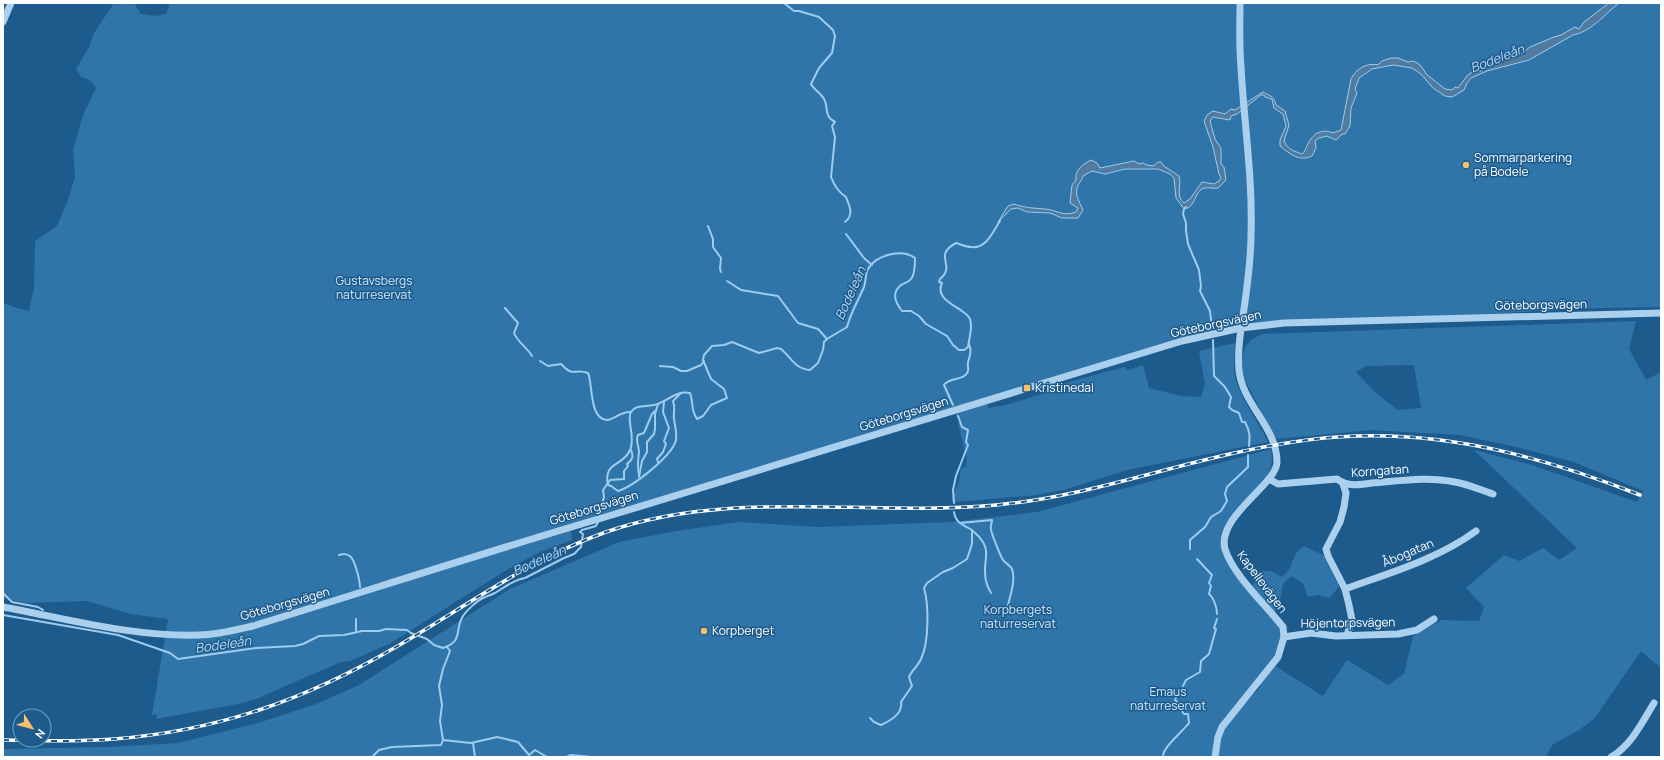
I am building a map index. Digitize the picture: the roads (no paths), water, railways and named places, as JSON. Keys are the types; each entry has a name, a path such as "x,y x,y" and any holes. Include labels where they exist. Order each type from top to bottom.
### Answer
{"street":[{"path":"3,22 11,3"},
{"name":"Kapellevägen","path":"1240,3 1241,67 1252,197 1248,275 1238,356 1240,377 1243,387 1275,446 1276,468 1234,520 1225,538 1225,548 1232,564 1283,627 1284,637"},
{"name":"Göteborgsvägen","path":"3,607 127,630 171,635 200,635 227,632 253,626 1182,341 1241,328 1284,323 1661,313"},
{"name":"Korngatan","path":"1268,479 1278,484 1337,479 1343,484 1358,485 1411,479 1435,479 1461,483 1493,494"},
{"path":"1343,484 1346,493 1344,507 1340,522 1326,549 1345,589 1352,620 1347,635"},
{"name":"Åbogatan","path":"1345,589 1412,564 1464,539 1476,531"},
{"name":"Höjentorpsvägen","path":"1284,637 1311,633 1336,636 1398,634 1417,630 1434,619"},
{"path":"1215,757 1218,737 1222,727 1278,657 1284,637"},
{"path":"1611,757 1618,753 1629,740 1654,703"}],"waterway":[{"path":"784,3 794,11 819,17 833,30 835,36 832,53 819,68 811,84 823,97 829,117 835,122 832,126 835,137 831,177 833,183 846,197 849,204 850,217 845,222"},
{"path":"1186,207 1183,214 1186,223 1188,244 1199,270 1201,286 1200,291 1210,311 1212,328"},
{"name":"Bodeleån","path":"608,485 608,472 614,465 627,455 632,445 630,415 633,409 659,404 680,393 690,393 693,409 697,419 703,416 711,405 727,398 724,389 711,379 703,360 704,355 712,346 724,345 732,342 759,353 777,348 781,349 797,365 810,370 818,363 823,350 824,342 847,327 864,287 868,269 877,260 890,254 897,253 910,255 915,258 912,277 897,289 895,295 898,305 902,311 911,311 919,316 926,324 947,336 953,345 959,350 964,350 968,347 971,329 970,319 963,311 946,300 940,290 942,283 939,282 945,274 946,269 946,252 956,243 969,247 977,247 981,245 989,238 1000,221"},
{"path":"708,226 713,239 713,247 721,258 721,272"},
{"path":"846,234 864,258 872,265"},
{"path":"727,281 741,290 778,296 798,323 818,329 827,339"},
{"path":"505,308 518,323 514,333 532,356"},
{"path":"1213,340 1214,376 1225,387 1231,397 1229,407 1239,413 1242,422 1245,422 1247,425 1250,439 1249,446"},
{"path":"953,405 944,385 949,381 960,378 966,374 968,370 970,353 969,344"},
{"path":"540,361 548,366 561,364 569,371 588,373 594,408 601,418 610,420 623,413 630,412"},
{"path":"660,366 673,367 681,371 687,371 701,365 704,361"},
{"path":"608,485 618,491 625,488 652,470 668,454 676,440 673,401 681,393"},
{"path":"658,462 657,459 663,452 666,444 664,441 669,428 663,412 664,402"},
{"path":"639,477 642,461 647,452 647,442 654,434 655,414 658,404"},
{"path":"639,475 639,452 637,437 638,435 644,433 652,414 655,411"},
{"path":"954,503 953,490 956,476 968,445 966,442 968,430 962,427 958,416"},
{"path":"599,517 604,497 603,490 610,480 624,479 624,471 632,458 631,450"},
{"path":"1190,549 1190,540 1205,527 1211,517 1221,511 1227,501 1225,494 1227,487 1248,467 1248,455"},
{"path":"870,718 874,722 881,725 892,719 900,710 901,702 912,686 909,677 921,659 926,644 927,604 924,588 927,583 943,572 953,568 967,559 972,544 972,530 958,522 954,512"},
{"path":"960,523 992,520 991,528 996,545 1003,560 1012,569 1013,574 1013,583 1008,606"},
{"name":"Bodeleån","path":"3,615 118,635 170,653 178,659 256,648 295,646 303,644 319,636 344,635 362,631 379,631 386,629 407,630 427,639 434,645 443,648 454,642 458,635 460,621 475,603 513,582 525,578 574,554 581,547 583,534 580,532 596,526 598,522"},
{"path":"973,531 980,538 986,550 986,583 991,593"},
{"path":"339,555 346,554 353,559 360,587"},
{"path":"1197,559 1212,575 1209,583 1211,586 1209,594 1215,603 1217,614"},
{"path":"3,593 12,602 38,607 43,610"},
{"path":"356,619 356,632"},
{"path":"1183,686 1186,680 1200,672 1201,661 1209,654 1216,629 1214,628 1217,619"},
{"path":"372,757 379,750 392,747 441,745 443,740 440,721 442,705 439,686 443,669 450,651 447,647"},
{"path":"1177,702 1175,700 1179,690"},
{"path":"1163,757 1169,745 1189,723 1188,714 1184,714 1180,708"},
{"path":"443,740 471,743 497,737 518,742 529,755 535,750 547,757"},
{"path":"473,743 475,757"},
{"path":"566,757 571,755 592,757"}],"railway":[{"path":"3,740 86,741 152,735 189,729 261,710 295,697 363,666 524,570 578,543 606,532 654,519 702,511 750,507 800,506 947,508 996,505 1085,490 1230,454 1293,442 1357,436 1394,436 1430,439 1501,451 1571,470 1640,495"}],"place":[{"name":"Sommarparkering på Bodele","path":"1466,165"},
{"name":"Kristinedal","path":"1027,388"},
{"name":"Korpberget","path":"704,631"}],"park label":[{"name":"Gustavsbergs naturreservat","path":"374,288"},
{"name":"Korpbergets naturreservat","path":"1018,617"},
{"name":"Emaus naturreservat","path":"1168,699"}]}
